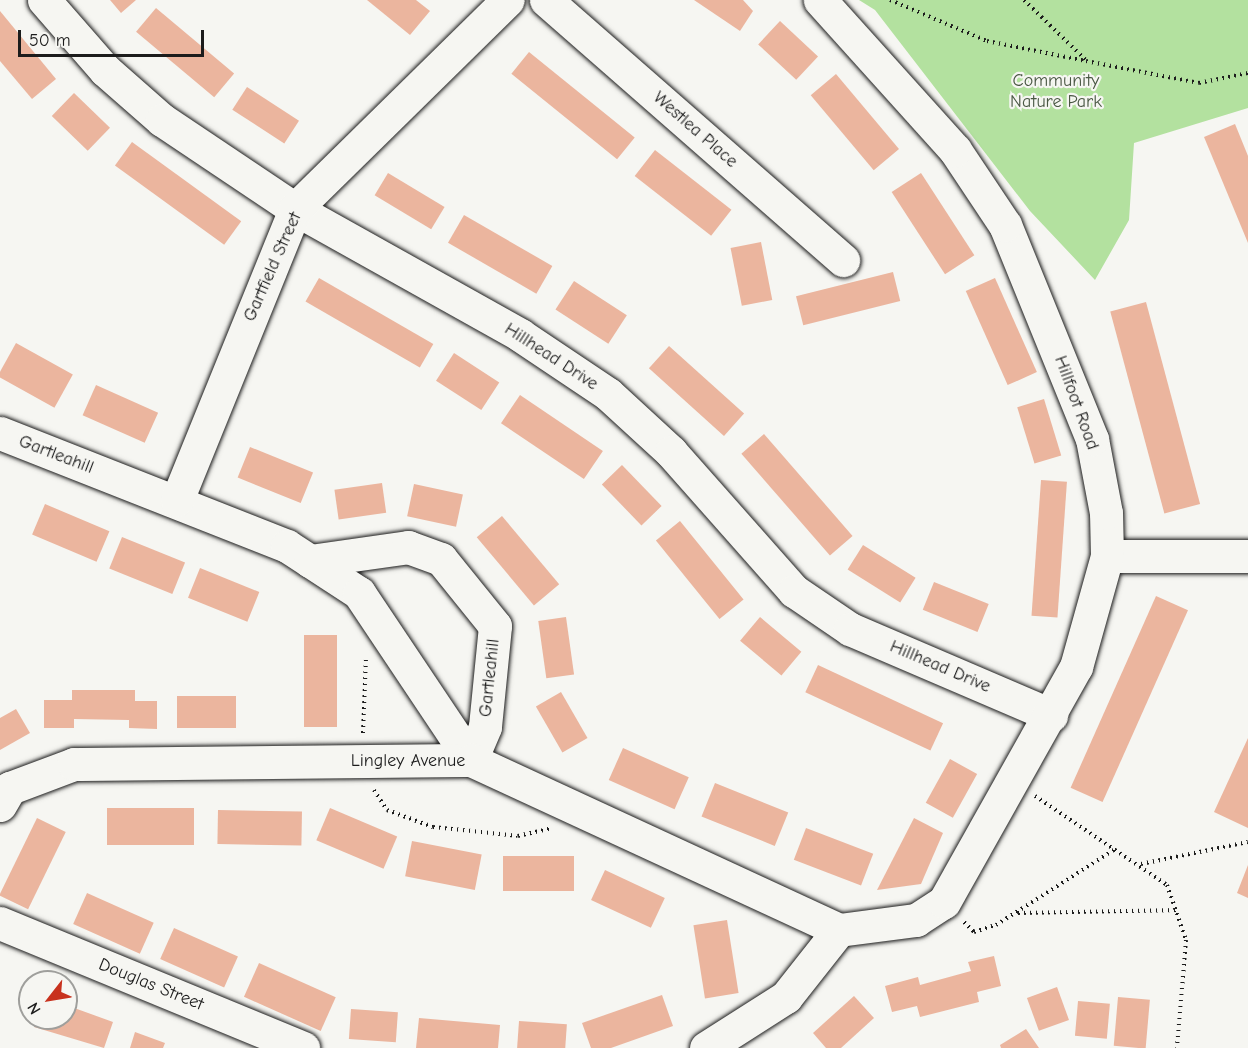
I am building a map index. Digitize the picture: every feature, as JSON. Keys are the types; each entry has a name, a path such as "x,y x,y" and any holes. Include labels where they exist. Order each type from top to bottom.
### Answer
{"street":[{"name":"Hillhead Drive","path":"44,0 105,70 162,120 295,209 520,335 608,394 671,452 794,591 850,628 1051,715"},
{"name":"Westlea Place","path":"546,0 843,260"},
{"name":"Hillfoot Road","path":"820,0 955,150 1005,225 1092,439 1106,513 1107,556 1076,667 1015,783 944,902 916,920 852,930"},
{"name":"Gartfield Street","path":"177,500 295,209 496,3"},
{"name":"Gartleahill","path":"0,433 177,500 287,546 359,593 471,760"},
{"name":"Gartleahill","path":"310,561 408,547 441,559 495,626 485,727 471,760"},
{"path":"1107,556 1248,556"},
{"name":"Lingley Avenue","path":"0,805 10,788 74,764 471,760 852,930"},
{"name":"Douglas Street","path":"0,923 303,1048"},
{"path":"706,1048 786,997 852,930"}],"path":[{"path":"890,0 987,40 1086,61 1199,83 1248,73"},
{"path":"1024,0 1086,61"},
{"path":"1015,783 1141,864 1167,885 1179,910 1186,940 1178,1048"},
{"path":"1141,864 1248,842"},
{"path":"944,902 974,932 1016,913 1117,848"},
{"path":"1016,913 1179,910"}],"green space":[{"name":"Community Nature Park","path":"859,0 1248,0 1248,108 1134,143 1129,220 1095,280 1030,211 875,10"}],"building":[{"path":"110,0 136,0 121,13"},
{"path":"367,0 416,0 430,11 410,35"},
{"path":"694,0 743,0 753,11 740,31"},
{"path":"156,8 234,74 214,97 136,32"},
{"path":"0,11 56,79 32,99 0,61"},
{"path":"780,21 818,56 796,80 758,44"},
{"path":"529,52 635,138 617,159 511,74"},
{"path":"836,74 899,149 874,170 811,95"},
{"path":"247,87 299,121 284,143 232,110"},
{"path":"74,93 110,128 88,151 52,116"},
{"path":"1235,124 1248,156 1248,243 1204,137"},
{"path":"132,142 241,221 224,245 115,165"},
{"path":"655,150 731,210 711,236 635,176"},
{"path":"388,173 445,207 431,229 375,195"},
{"path":"921,173 974,255 945,274 892,192"},
{"path":"464,215 552,266 536,294 448,243"},
{"path":"761,242 772,300 742,306 731,248"},
{"path":"893,272 900,301 803,325 796,296"},
{"path":"319,278 433,344 420,367 306,301"},
{"path":"995,278 1037,372 1008,385 966,291"},
{"path":"574,281 627,315 608,344 555,310"},
{"path":"1146,302 1200,504 1164,513 1110,312"},
{"path":"16,343 73,375 54,408 0,378 0,372"},
{"path":"669,346 744,414 724,436 649,368"},
{"path":"454,353 499,382 481,410 436,381"},
{"path":"96,385 158,413 145,443 83,415"},
{"path":"520,395 603,451 584,479 501,423"},
{"path":"1044,399 1061,455 1034,464 1017,407"},
{"path":"764,434 853,536 830,556 741,454"},
{"path":"250,447 313,472 301,503 238,478"},
{"path":"622,465 662,506 641,525 602,484"},
{"path":"1041,480 1067,482 1057,617 1032,616"},
{"path":"382,483 386,513 339,519 334,490"},
{"path":"414,484 463,494 456,527 407,516"},
{"path":"45,504 109,531 97,562 32,534"},
{"path":"502,516 559,584 534,605 477,537"},
{"path":"680,521 744,599 719,619 656,541"},
{"path":"122,537 185,562 172,594 109,569"},
{"path":"863,545 916,578 900,602 848,570"},
{"path":"200,568 259,592 247,622 188,598"},
{"path":"934,582 989,604 977,632 923,610"},
{"path":"1156,596 1188,610 1103,802 1071,788"},
{"path":"566,617 574,674 546,678 538,621"},
{"path":"760,617 801,652 781,675 740,641"},
{"path":"304,635 337,635 337,727 304,727"},
{"path":"818,665 943,723 930,751 805,692"},
{"path":"72,690 135,690 135,701 157,701 157,729 129,728 129,720 74,719 74,728 44,728 44,700 72,700"},
{"path":"561,692 588,738 562,752 536,706"},
{"path":"177,696 236,696 236,728 177,728"},
{"path":"16,709 30,733 0,750 0,718"},
{"path":"1248,738 1248,828 1214,812"},
{"path":"623,748 689,777 675,809 609,780"},
{"path":"950,759 977,774 953,818 926,803"},
{"path":"715,783 788,813 775,846 702,816"},
{"path":"107,808 194,808 194,845 107,845"},
{"path":"330,808 397,837 384,869 316,840"},
{"path":"218,810 302,811 301,845 217,844"},
{"path":"37,818 66,832 28,909 0,894"},
{"path":"914,818 943,833 921,884 877,890"},
{"path":"806,828 873,854 861,886 794,860"},
{"path":"412,841 482,855 475,890 405,876"},
{"path":"503,856 574,856 574,891 503,891"},
{"path":"1248,865 1248,898 1237,893"},
{"path":"605,870 665,898 651,928 591,900"},
{"path":"87,893 154,923 140,954 73,924"},
{"path":"727,920 739,993 705,998 693,925"},
{"path":"174,928 238,956 224,988 160,959"},
{"path":"994,956 1001,986 977,992 979,1002 920,1017 917,1006 892,1012 885,986 918,977 920,985 971,971 968,962"},
{"path":"259,963 336,997 321,1031 244,997"},
{"path":"1057,987 1069,1020 1039,1031 1027,998"},
{"path":"662,995 673,1026 611,1048 591,1048 582,1023"},
{"path":"854,996 874,1018 841,1048 826,1048 813,1033"},
{"path":"1118,997 1150,1000 1146,1048 1114,1046"},
{"path":"1078,1001 1110,1004 1107,1039 1075,1036"},
{"path":"78,1009 113,1022 104,1048 44,1030 78,1030"},
{"path":"351,1009 398,1012 396,1042 349,1039"},
{"path":"419,1018 500,1025 498,1048 416,1048"},
{"path":"519,1021 567,1024 565,1048 517,1048"},
{"path":"1026,1029 1039,1048 1001,1048 1000,1045"},
{"path":"135,1032 165,1043 163,1048 130,1048"}]}
